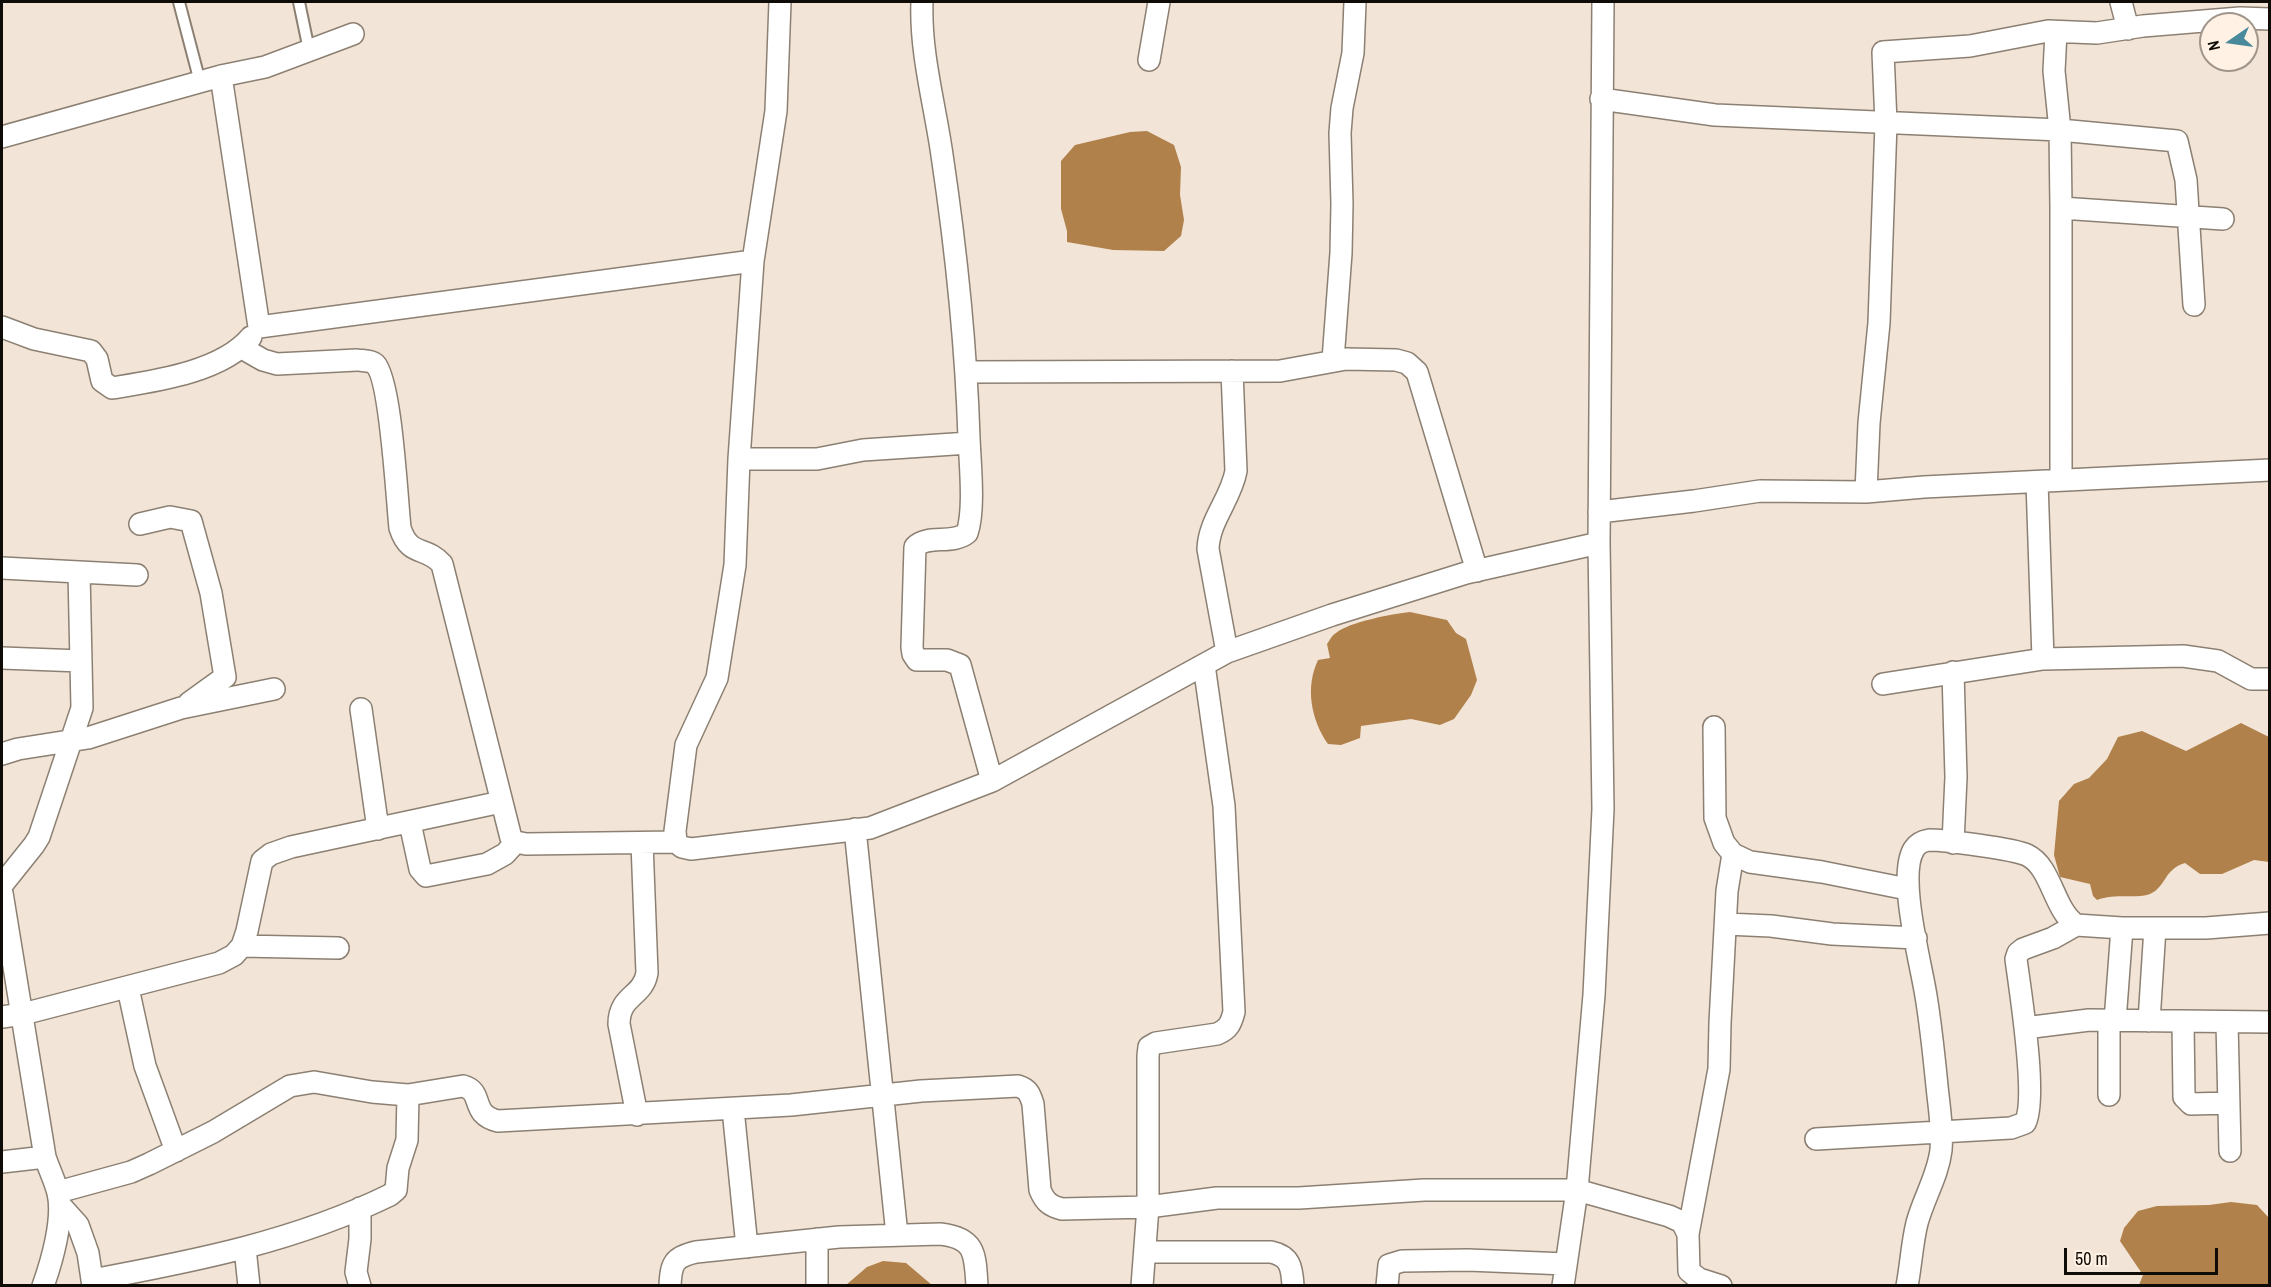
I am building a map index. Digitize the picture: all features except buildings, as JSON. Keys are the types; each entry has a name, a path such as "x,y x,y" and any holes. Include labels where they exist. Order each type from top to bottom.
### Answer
{"street":[{"path":"676,842 675,831 686,745 717,678 735,566 739,459 753,261 776,111 780,2"},
{"path":"922,2 926,65 942,154 957,266 966,372 970,515 967,533 961,537 923,542 915,547 912,647 917,660 947,660 960,665 992,781"},
{"path":"1149,60 1159,2"},
{"path":"1333,360 1341,234 1340,133 1342,108 1353,53 1355,2"},
{"path":"1563,1286 1577,1190 1593,995 1604,809 1599,543 1602,2"},
{"path":"2121,2 2128,29"},
{"path":"1866,492 1869,423 1879,323 1886,123 1883,52 1970,46 2048,31 2097,33 2241,18 2270,20"},
{"path":"2056,32 2054,71 2060,130 2061,208 2061,480"},
{"path":"2,137 222,76 264,67 353,34"},
{"path":"222,76 259,327"},
{"path":"1601,99 1695,113 2060,130 2177,141 2186,180 2194,305"},
{"path":"2061,208 2223,219"},
{"path":"2,327 34,339 91,351 97,359 102,381 112,388 150,381 217,361 242,348 259,327 753,261"},
{"path":"242,348 263,360 277,364 357,360 370,361 376,365 380,372 388,413 400,528 404,541 411,547 438,559 442,564 511,837 516,842 526,844 676,842 682,847 691,849 870,828 992,781 1227,652 1332,615 1477,571 1599,543"},
{"path":"966,372 1280,371 1346,359 1396,360 1407,363 1417,372 1477,571"},
{"path":"1227,652 1208,549 1210,532 1235,481 1232,371"},
{"path":"739,459 817,459 863,450 969,443"},
{"path":"1599,512 1760,491 1866,492 1924,487 2270,470"},
{"path":"2037,482 2043,659"},
{"path":"140,524 170,517 191,521 211,592 225,676 181,708"},
{"path":"2,568 138,575"},
{"path":"2,885 39,837 82,708 79,573"},
{"path":"1883,684 2043,659 2195,656 2218,661 2251,679 2270,679"},
{"path":"2,658 81,661"},
{"path":"1142,1286 1148,1207 1149,1047 1156,1043 1217,1034 1226,1030 1234,1012 1224,806 1204,665"},
{"path":"1953,672 1956,777 1953,843"},
{"path":"2,754 18,749 106,734 181,708 274,689"},
{"path":"361,710 378,829"},
{"path":"1714,727 1715,818 1724,843 1733,854 1750,862 1822,872 1907,889"},
{"path":"2,1017 128,988 219,963 234,955 242,946 262,861 271,854 291,847 501,802"},
{"path":"410,823 420,869 426,876 487,864 505,854 516,842"},
{"path":"855,829 897,1235"},
{"path":"1907,1286 1916,1226 1938,1166 1942,1131 1930,1023 1907,889 1908,866 1913,849 1918,844 1929,840 2014,851 2033,859 2042,870 2061,908 2070,921 2076,925 2122,928 2206,928 2270,922"},
{"path":"637,1115 619,1013 623,1004 645,981 647,973 642,843"},
{"path":"1721,1286 1700,1279 1689,1271 1688,1234 1719,1069 1719,1023 1727,891 1733,854"},
{"path":"2,893 45,1157 59,1198 78,1225 88,1253 92,1283 295,1234 390,1195 396,1190 398,1168 407,1140 408,1095"},
{"path":"1726,924 1771,926 1832,934 1916,938"},
{"path":"1816,1139 2012,1128 2025,1123 2029,1108 2025,1028 2016,959 2018,953 2076,925"},
{"path":"2109,1095 2112,1021 2122,928"},
{"path":"2149,1021 2155,928"},
{"path":"242,946 338,948"},
{"path":"128,988 145,1066 176,1151"},
{"path":"2025,1028 2071,1022 2270,1022"},
{"path":"2183,1022 2184,1097 2191,1104 2229,1103"},
{"path":"2227,1022 2230,1151"},
{"path":"59,1198 131,1172 176,1151 246,1114 277,1092 303,1083 408,1095 463,1086 474,1093 482,1113 487,1118 498,1121 790,1105 921,1091 1018,1086 1030,1095 1033,1104 1040,1190 1044,1200 1051,1207 1062,1209 1148,1207 1217,1198 1299,1198 1424,1190 1577,1190 1669,1215 1682,1222 1688,1234"},
{"path":"733,1108 747,1247"},
{"path":"2,1162 45,1157"},
{"path":"43,1286 55,1242 59,1198"},
{"path":"356,1285 360,1208"},
{"path":"670,1286 670,1273 674,1262 682,1256 817,1239 940,1234 957,1236 964,1240 972,1250 977,1286"},
{"path":"817,1239 818,1286"},
{"path":"244,1248 249,1286"},
{"path":"1145,1252 1271,1252 1282,1254 1289,1262 1293,1286"},
{"path":"1387,1286 1389,1265 1402,1261 1468,1260 1566,1264"}],"lane":[{"path":"179,2 200,82"},
{"path":"299,2 309,50"}],"shaded area":[{"path":"1147,131 1174,145 1181,167 1180,195 1184,220 1181,236 1164,251 1113,250 1067,242 1067,231 1061,209 1061,161 1075,145 1130,132"},
{"path":"1410,612 1447,620 1456,633 1466,639 1477,680 1471,695 1454,719 1440,725 1411,719 1361,726 1360,738 1341,745 1328,744 1317,725 1311,692 1318,660 1330,658 1327,644 1332,636 1351,625"},
{"path":"2241,723 2269,737 2269,862 2254,860 2222,874 2200,874 2185,863 2173,869 2159,887 2150,894 2097,900 2093,896 2090,884 2060,877 2054,855 2059,801 2074,784 2089,778 2107,759 2118,737 2142,731 2186,751"},
{"path":"2231,1202 2257,1205 2269,1218 2269,1285 2139,1285 2143,1275 2120,1241 2124,1228 2138,1211 2157,1206 2209,1205"},
{"path":"883,1261 906,1263 932,1285 846,1285 867,1267"}]}
